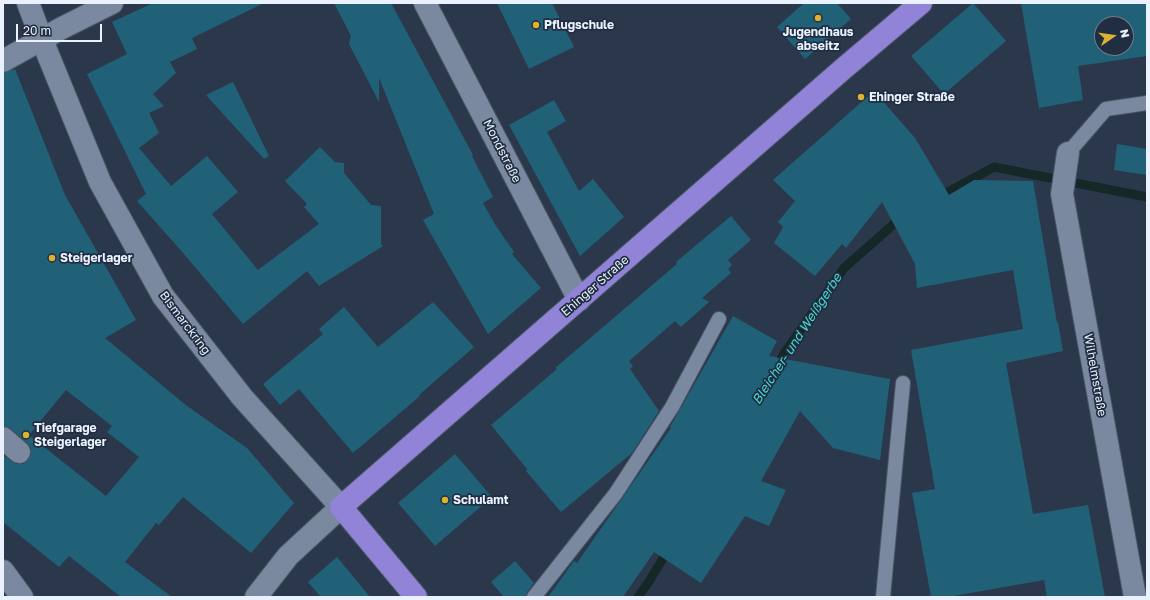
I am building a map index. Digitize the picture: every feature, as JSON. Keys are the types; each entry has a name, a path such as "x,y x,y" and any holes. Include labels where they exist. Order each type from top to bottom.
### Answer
{"main road":[{"name":"Ehinger Straße","path":"341,507 838,73 921,3"},
{"name":"Bismarckring","path":"341,507 416,597"}],"street":[{"name":"Bismarckring","path":"28,3 100,182 163,296 242,397 341,507"},
{"path":"3,61 62,28 112,3"},
{"name":"Mondstraße","path":"425,3 579,300"},
{"name":"Wilhelmstraße","path":"1068,153 1062,194 1136,597"},
{"path":"3,438 19,452"},
{"path":"256,597 288,556 341,507"},
{"path":"3,572 22,597"}],"lane":[{"path":"1068,153 1106,109 1147,103"},
{"path":"534,597 616,493 672,407 719,319"},
{"path":"883,597 903,383"}],"building":[{"path":"153,3 264,3 192,38 197,49 170,62 176,73 153,94 164,106 149,113 159,133 139,148 171,186 207,156 238,192 212,214 258,270 319,224 304,207 307,204 285,181 320,147 335,162 344,163 344,173 371,205 381,206 381,244 383,246 319,286 307,271 243,324 137,201 146,194 87,74 127,54 112,22"},
{"path":"334,3 391,3 473,155 472,156 493,197 483,203 496,226 514,252 512,254 541,288 488,334 423,220 434,214 379,78 379,102 349,44 351,36"},
{"name":"Pflugschule","path":"497,3 552,3 574,47 529,69"},
{"path":"804,3 837,3 851,19 805,59 777,27"},
{"path":"973,3 1006,41 944,94 911,56"},
{"path":"1021,3 1147,3 1147,56 1078,66 1083,100 1039,108"},
{"path":"15,69 65,195 136,320 105,338 187,406 247,448 294,503 251,553 183,497 159,525 156,523 125,562 172,597 121,597 69,556 59,567 3,522 3,455 17,464 23,464 28,460 31,454 31,448 11,429 3,426 3,73","holes":["66,390 112,426 107,432 139,457 106,496 29,435"]},
{"path":"233,82 269,156 264,159 206,95"},
{"path":"874,91 915,138 949,195 974,180 1033,181 1063,351 1006,363 1033,514 1088,505 1105,597 1047,597 1044,580 948,597 931,597 912,493 935,489 911,350 1023,329 1013,270 917,288 915,264 882,202 846,248 842,244 815,276 774,243 783,227 778,222 795,201 773,180"},
{"path":"554,100 566,121 547,132 579,191 593,179 624,217 580,256 509,125"},
{"path":"1117,144 1147,149 1147,175 1114,170"},
{"path":"731,216 751,240 728,260 732,265 728,269 731,273 702,298 709,302 681,327 675,321 629,361 633,366 630,369 659,411 632,453 561,512 526,471 527,469 491,425 557,369 555,368 677,264 676,262"},
{"path":"433,302 474,347 419,395 420,396 353,453 299,389 280,405 263,384 323,334 319,329 344,307 378,347"},
{"path":"733,316 777,341 769,356 890,379 880,460 833,448 800,411 761,481 786,490 769,526 745,516 701,583 654,552 623,597 548,597 574,561 577,563 671,428 670,427"},
{"name":"Schulamt","path":"455,454 492,497 435,546 398,503"},
{"path":"337,557 370,597 321,597 308,582"},
{"path":"515,561 534,583 527,592 526,597 504,597 491,582"}],"waterway":[{"name":"Bleicher- und Weißgerbe","path":"937,198 994,167 1147,197"},
{"name":"Bleicher- und Weißgerbe","path":"776,368 785,352 844,268 903,216"},
{"name":"Bleicher- und Weißgerbe","path":"638,597 669,548"}],"place":[{"name":"Jugendhaus abseitz","path":"818,18"},
{"name":"Pflugschule","path":"536,25"},
{"name":"Ehinger Straße","path":"861,97"},
{"name":"Steigerlager","path":"52,258"},
{"name":"Tiefgarage Steigerlager","path":"26,435"},
{"name":"Schulamt","path":"445,500"}]}
